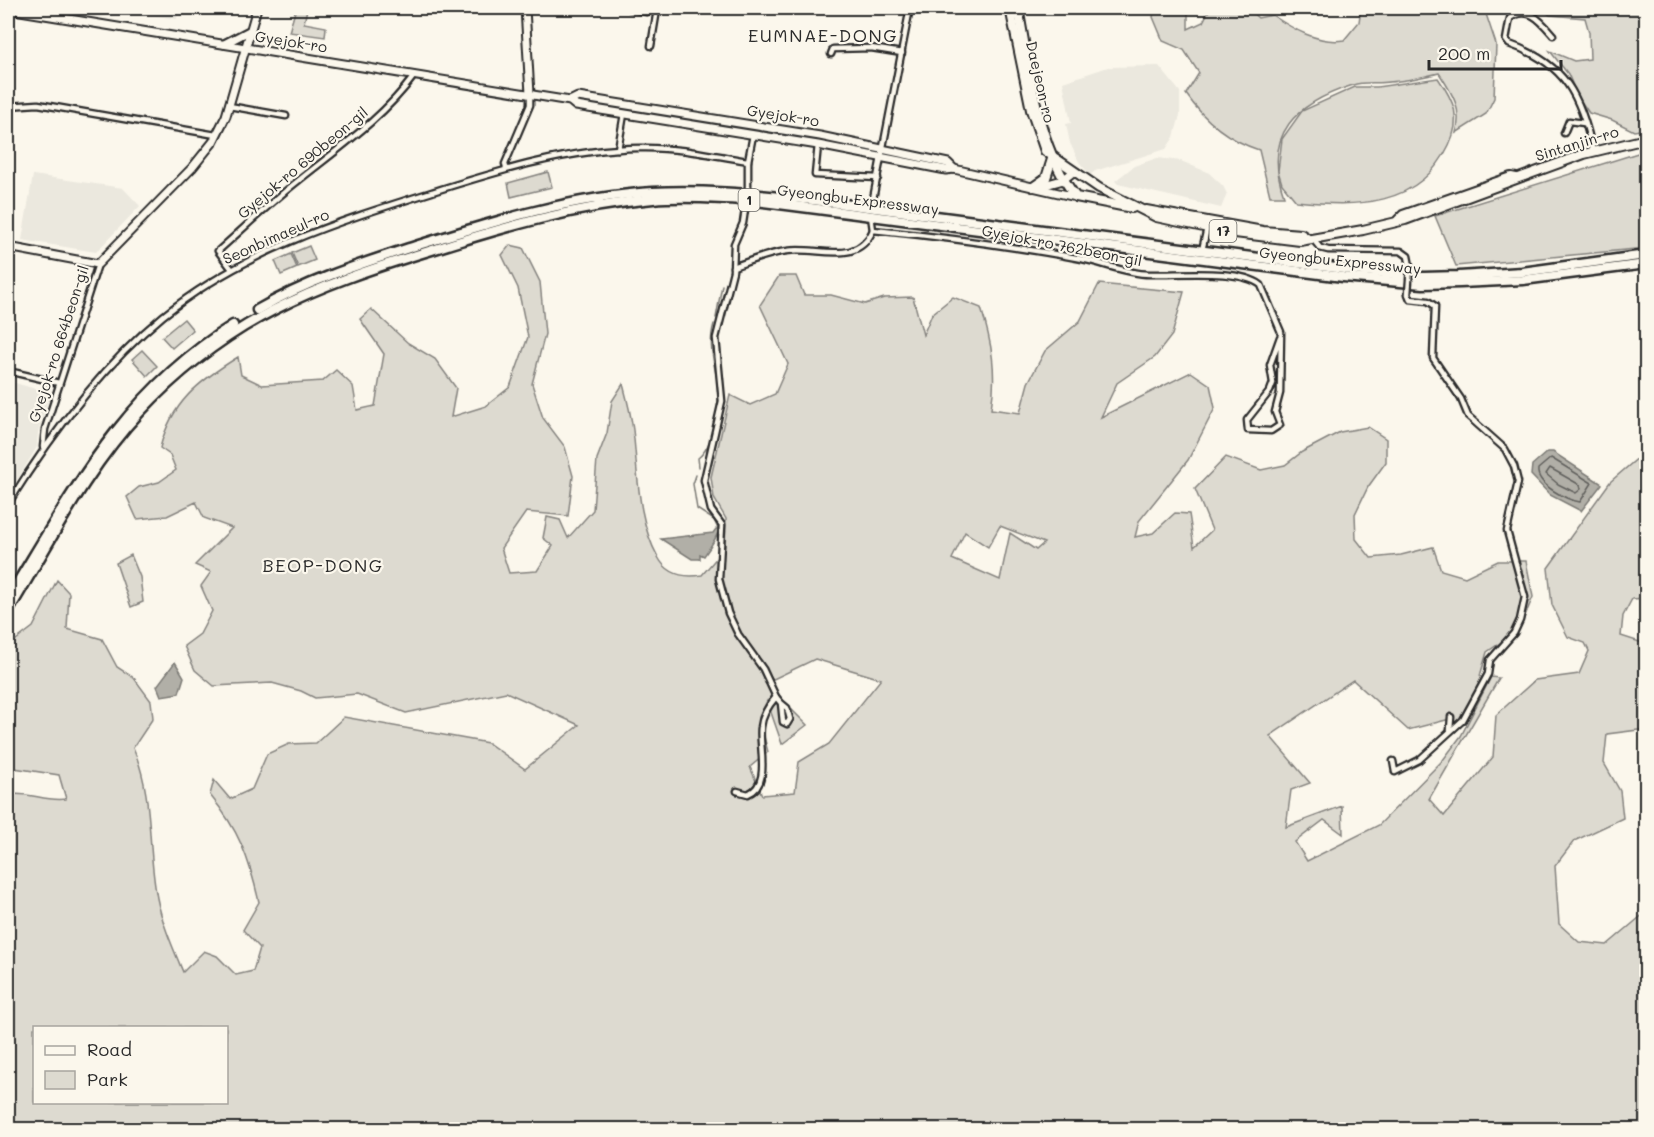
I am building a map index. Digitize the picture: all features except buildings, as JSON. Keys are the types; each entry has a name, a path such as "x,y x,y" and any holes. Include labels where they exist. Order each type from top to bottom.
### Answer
{"highway":[{"name":"Gyeongbu Expressway","path":"8,598 93,460 114,431 135,406 188,355 260,308 341,270 504,218 553,206 652,192 748,193 1423,277 1522,272 1647,255"},
{"name":"Gyeongbu Expressway","path":"8,612 109,450 141,410 194,359 264,312 346,276 547,216 653,199 748,200 1342,277 1424,284 1523,280 1647,264"}],"main road":[{"name":"Gyejok-ro 664beon-gil","path":"98,264 192,168 216,135 229,106 258,8"},
{"path":"525,8 530,94"},
{"name":"Daejeon-ro","path":"1010,8 1031,110 1041,142 1053,158"},
{"name":"Daejeon-ro","path":"1018,8 1038,102 1053,158 1063,180 1076,197"},
{"name":"Gyejok-ro","path":"8,9 30,10 530,94 570,100 578,97 820,136 948,163 954,169"},
{"path":"224,44 251,30"},
{"name":"Gyejok-ro","path":"570,100 576,106 818,144 946,170 954,169 1076,197"},
{"name":"Sintanjin-ro","path":"1142,210 1156,217 1207,228 1262,238 1300,241 1342,235 1398,220 1403,215 1511,177 1516,178 1593,152 1647,139"},
{"path":"1033,187 1046,178 1053,158 1142,210"},
{"path":"1033,187 1050,186 1063,180 1073,171"},
{"name":"Sintanjin-ro","path":"1076,197 1263,231 1301,234 1310,238"},
{"path":"8,248 98,264"}],"street":[{"path":"629,8 657,10 651,46"},
{"path":"872,204 910,8"},
{"path":"1553,34 1535,16 1522,14 1510,18 1506,40 1509,44 1538,55 1561,74 1580,107 1593,152"},
{"path":"831,54 833,49 871,48 902,53"},
{"name":"Gyejok-ro 690beon-gil","path":"231,268 218,251 294,184 373,120 400,95 414,75"},
{"path":"506,168 505,164 530,105 530,94"},
{"path":"8,106 38,104 216,135"},
{"path":"229,106 286,116"},
{"path":"618,149 624,114"},
{"path":"1564,133 1569,121 1584,123"},
{"path":"748,190 748,161 753,135"},
{"path":"818,144 815,175 878,178"},
{"name":"Seonbimaeul-ro","path":"8,504 43,447 134,342 167,313 231,268 328,225 506,168 618,149 670,149 748,161"},
{"path":"746,203 743,223 734,244 733,267 716,338 722,401 704,480 711,510 722,525 719,579 728,613 738,634 763,669 776,697 783,703"},
{"path":"733,267 787,250 850,253 862,248 873,230 872,216"},
{"path":"1203,246 1207,228"},
{"name":"Gyejok-ro 762beon-gil","path":"873,230 970,241 1081,258 1145,274 1243,277 1257,281 1262,285 1278,323 1280,337 1280,393 1275,411 1280,425 1271,431 1248,430 1247,420 1270,391 1272,383 1270,365 1280,337"},
{"path":"1310,238 1318,246 1328,250 1401,251 1408,256 1410,299 1428,302 1435,306 1433,357 1461,399 1468,416 1505,448 1514,466 1518,482 1507,531 1525,597 1520,621 1514,633 1490,660 1488,674 1471,708 1456,728 1450,730 1412,764 1395,772 1393,761"},
{"path":"1199,275 1201,262"},
{"name":"Gyejok-ro 664beon-gil","path":"43,447 45,429 98,264"},
{"path":"8,370 59,383"},
{"path":"737,791 748,794 757,786 762,768 760,728 769,705 776,697"},
{"path":"1450,730 1451,717"}],"shaded area":[{"path":"103,8 178,8 177,19"},
{"path":"1159,66 1180,92 1180,115 1174,137 1166,149 1095,171 1090,175 1079,162 1070,143 1066,124 1071,123 1063,82 1108,67"},
{"path":"1157,158 1181,161 1209,173 1223,186 1227,194 1221,208 1118,184 1115,181 1134,166"},
{"path":"33,175 123,188 140,206 96,252 22,240"},
{"path":"8,381 50,393 38,433 37,447 8,495"}],"green space":[{"path":"296,8 330,8 329,12 307,9 304,23 326,27 325,37 289,32"},
{"path":"1155,8 1188,8 1188,29 1203,22 1210,8 1247,8 1258,18 1272,15 1315,38 1334,41 1344,40 1359,22 1361,8 1484,8 1496,44 1494,98 1486,114 1456,133 1457,109 1452,94 1439,73 1402,81 1357,84 1333,92 1315,101 1289,124 1281,138 1277,155 1278,174 1284,196 1270,196 1259,150 1227,135 1209,121 1186,94 1199,73 1184,50 1163,41 1153,17"},
{"path":"1540,8 1646,8 1646,129 1634,131 1612,120 1589,113 1578,97 1568,74 1550,51 1574,61 1590,59 1589,32 1585,18 1550,15"},
{"path":"1438,78 1452,102 1455,126 1449,145 1436,166 1421,181 1403,192 1384,199 1341,204 1296,201 1282,184 1278,171 1282,139 1302,111 1355,87 1377,87"},
{"path":"1641,152 1646,206 1646,248 1456,266 1435,216"},
{"path":"548,172 552,187 511,197 508,183"},
{"path":"510,245 523,248 540,282 545,334 532,384 543,418 565,447 573,476 568,516 526,512 501,548 509,573 537,571 553,546 543,538 547,517 560,520 568,538 593,510 597,459 607,433 612,401 623,384 632,424 642,511 651,543 666,567 677,574 689,576 702,575 725,548 726,519 714,498 711,477 730,395 750,405 775,394 788,364 760,305 779,276 796,276 804,295 831,295 865,304 884,298 913,297 923,335 932,314 953,297 981,308 992,358 994,383 991,409 1020,413 1028,383 1045,351 1080,321 1099,284 1184,292 1172,335 1155,357 1117,383 1101,417 1191,372 1210,385 1215,408 1188,460 1139,521 1135,537 1153,533 1175,513 1189,514 1194,547 1212,530 1195,489 1226,457 1261,470 1285,465 1302,452 1340,432 1368,427 1386,439 1386,462 1368,487 1355,514 1356,539 1371,558 1401,555 1433,547 1441,570 1465,577 1498,561 1526,561 1533,597 1519,630 1487,652 1480,676 1484,679 1474,703 1456,731 1454,718 1408,730 1353,680 1270,736 1310,783 1291,790 1286,827 1342,806 1343,834 1324,820 1295,842 1307,861 1379,825 1443,760 1461,736 1491,677 1499,678 1429,799 1444,816 1493,757 1496,715 1535,680 1579,674 1589,651 1585,643 1568,637 1552,605 1548,568 1610,482 1646,451 1646,598 1632,599 1623,616 1621,636 1646,644 1646,729 1607,734 1604,763 1620,791 1623,818 1574,841 1555,866 1559,924 1579,942 1607,945 1646,912 1646,1129 8,1129 8,795 23,794 58,800 66,799 59,775 8,767 8,646 33,627 57,580 69,593 67,629 102,639 117,667 134,678 151,701 153,718 133,748 144,784 157,898 183,972 204,951 217,956 236,975 253,971 260,948 243,930 259,902 242,845 210,795 214,780 230,799 252,789 267,754 289,744 316,743 344,717 488,743 525,769 579,725 506,692 406,713 357,694 315,698 301,691 272,683 214,686 195,670 184,646 200,634 212,611 201,586 211,572 195,565 232,528 204,518 196,502 167,516 137,519 127,497 139,487 159,482 176,470 170,455 160,448 171,418 199,384 238,357 241,375 262,385 323,381 336,370 353,386 357,410 375,406 384,354 360,319 371,309 408,343 435,359 456,388 451,417 486,406 510,387 528,337 518,288 502,255","holes":["1000,526 1044,543 1036,550 1010,533 1000,580 952,559 965,532 988,547","815,659 881,679 829,744 799,762 795,792 762,795 750,767 768,752 759,717 767,701 782,744 807,725 765,683"]},
{"path":"309,246 315,260 298,267 292,253"},
{"path":"291,254 297,268 281,275 275,261"},
{"path":"184,319 193,330 172,348 162,337"},
{"path":"142,350 157,366 147,376 132,359"},
{"path":"131,555 140,577 143,602 131,607 116,563"}],"water":[{"path":"1547,452 1553,452 1602,484 1581,511 1550,495 1531,475 1532,465"},
{"path":"719,529 715,540 704,556 700,554 700,559 692,559 661,539 713,533"},
{"path":"175,662 184,677 179,693 161,696 157,686"}],"waterway":[{"path":"716,318 722,285"},
{"path":"699,467 698,458 712,436 718,406 718,388 711,341 714,324"},
{"path":"696,475 693,484 697,509 714,520 718,529"}],"district":[{"name":"EUMNAE-DONG","path":"823,36"},
{"name":"BEOP-DONG","path":"323,566"}]}
